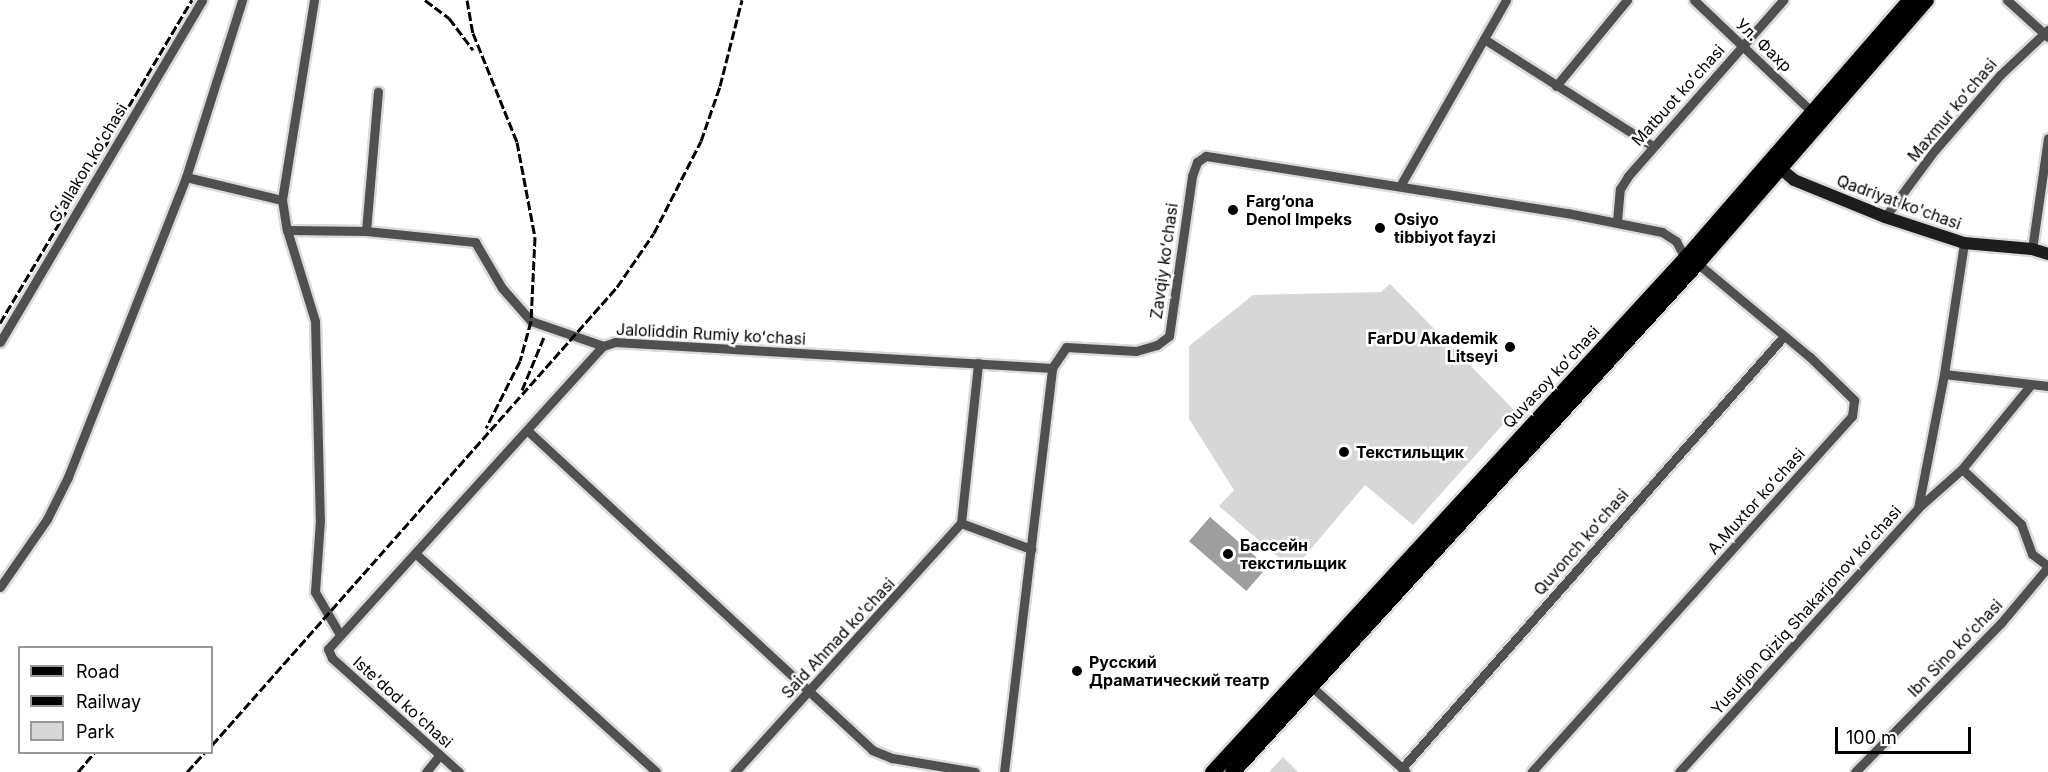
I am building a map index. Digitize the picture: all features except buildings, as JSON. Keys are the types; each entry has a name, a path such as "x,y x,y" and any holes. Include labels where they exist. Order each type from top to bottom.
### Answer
{"main road":[{"name":"Quvasoy koʻchasi","path":"1232,772 1691,260 1812,112 1909,0"},
{"name":"Quvasoy koʻchasi","path":"1212,772 1691,260 1781,170 1926,0"}],"street":[{"name":"Gʻallakon koʻchasi","path":"0,342 201,0"},
{"path":"0,588 47,519 68,477 186,177 242,0"},
{"path":"314,0 282,200 287,230 315,321 320,510 315,592 339,633"},
{"path":"1400,186 1506,0"},
{"path":"1556,86 1627,0"},
{"name":"Ул. Фахр","path":"1694,0 1812,112"},
{"name":"Matbuot koʻchasi","path":"1617,221 1623,183 1652,146 1783,0"},
{"path":"2007,0 2046,33"},
{"name":"Maxmur koʻchasi","path":"1885,217 1934,151 2046,33"},
{"path":"1484,39 1652,146"},
{"path":"366,231 378,92"},
{"path":"2032,249 2044,202 2048,138"},
{"name":"Zavqiy koʻchasi","path":"1052,369 1066,347 1136,351 1157,345 1168,336 1192,176 1197,162 1206,156 1617,221 1662,232 1676,241 1691,260"},
{"name":"Qadriyat ko'chasi","path":"1781,170 1794,180 1885,217 1964,243 2032,249 2048,254"},
{"path":"186,177 282,200"},
{"path":"287,230 366,231 475,242 502,288 531,321 603,346"},
{"name":"Yusufjon Qiziq Shakarjonov koʻchasi","path":"1679,772 1918,508 1944,374 1964,243"},
{"name":"A.Muxtor koʻchasi","path":"1531,772 1852,416 1854,404 1850,395 1784,336 1691,260"},
{"name":"Quvonch koʻchasi","path":"1404,770 1784,336"},
{"name":"Jaloliddin Rumiy koʻchasi","path":"328,654 339,633 416,554 603,346 615,342 1052,369"},
{"path":"978,363 961,523 1031,549"},
{"path":"1004,772 1052,369"},
{"path":"1944,374 2029,387 2048,386"},
{"path":"1918,508 1962,470 2029,387"},
{"path":"528,431 872,750 892,758 975,772"},
{"path":"1962,470 2021,524 2032,554 2048,567"},
{"name":"Said Ahmad ko'chasi","path":"735,772 961,523"},
{"path":"416,554 656,772"},
{"name":"Ibn Sino koʻchasi","path":"1855,772 2001,624 2048,567"},
{"name":"Iste'dod ko'chasi","path":"328,654 459,772"},
{"path":"1311,686 1404,770"},
{"path":"426,772 440,755"}],"green space":[{"name":"Текстильщик","path":"1390,284 1515,411 1413,525 1365,485 1293,570 1219,506 1234,490 1189,419 1189,346 1253,295 1381,292"},
{"path":"1283,757 1298,772 1269,772"}],"shaded area":[{"name":"Бассейн текстильщик","path":"1210,517 1267,567 1246,591 1189,541"}],"railway":[{"path":"0,323 192,0"},
{"path":"425,0 449,18 473,50"},
{"path":"467,0 473,33 517,142 535,237 531,321 520,361 486,428"},
{"path":"213,744 617,287 654,233 701,141 720,86 742,0"},
{"path":"522,390 544,337"},
{"path":"78,772 93,754"},
{"path":"187,772 203,754"}],"place":[{"name":"Farg‘ona Denol Impeks","path":"1233,210"},
{"name":"Osiyo tibbiyot fayzi","path":"1380,228"},
{"name":"FarDU Akademik Litseyi","path":"1510,347"},
{"name":"Текстильщик","path":"1344,452"},
{"name":"Бассейн текстильщик","path":"1228,554"},
{"name":"Русский Драматический театр","path":"1077,671"}]}
